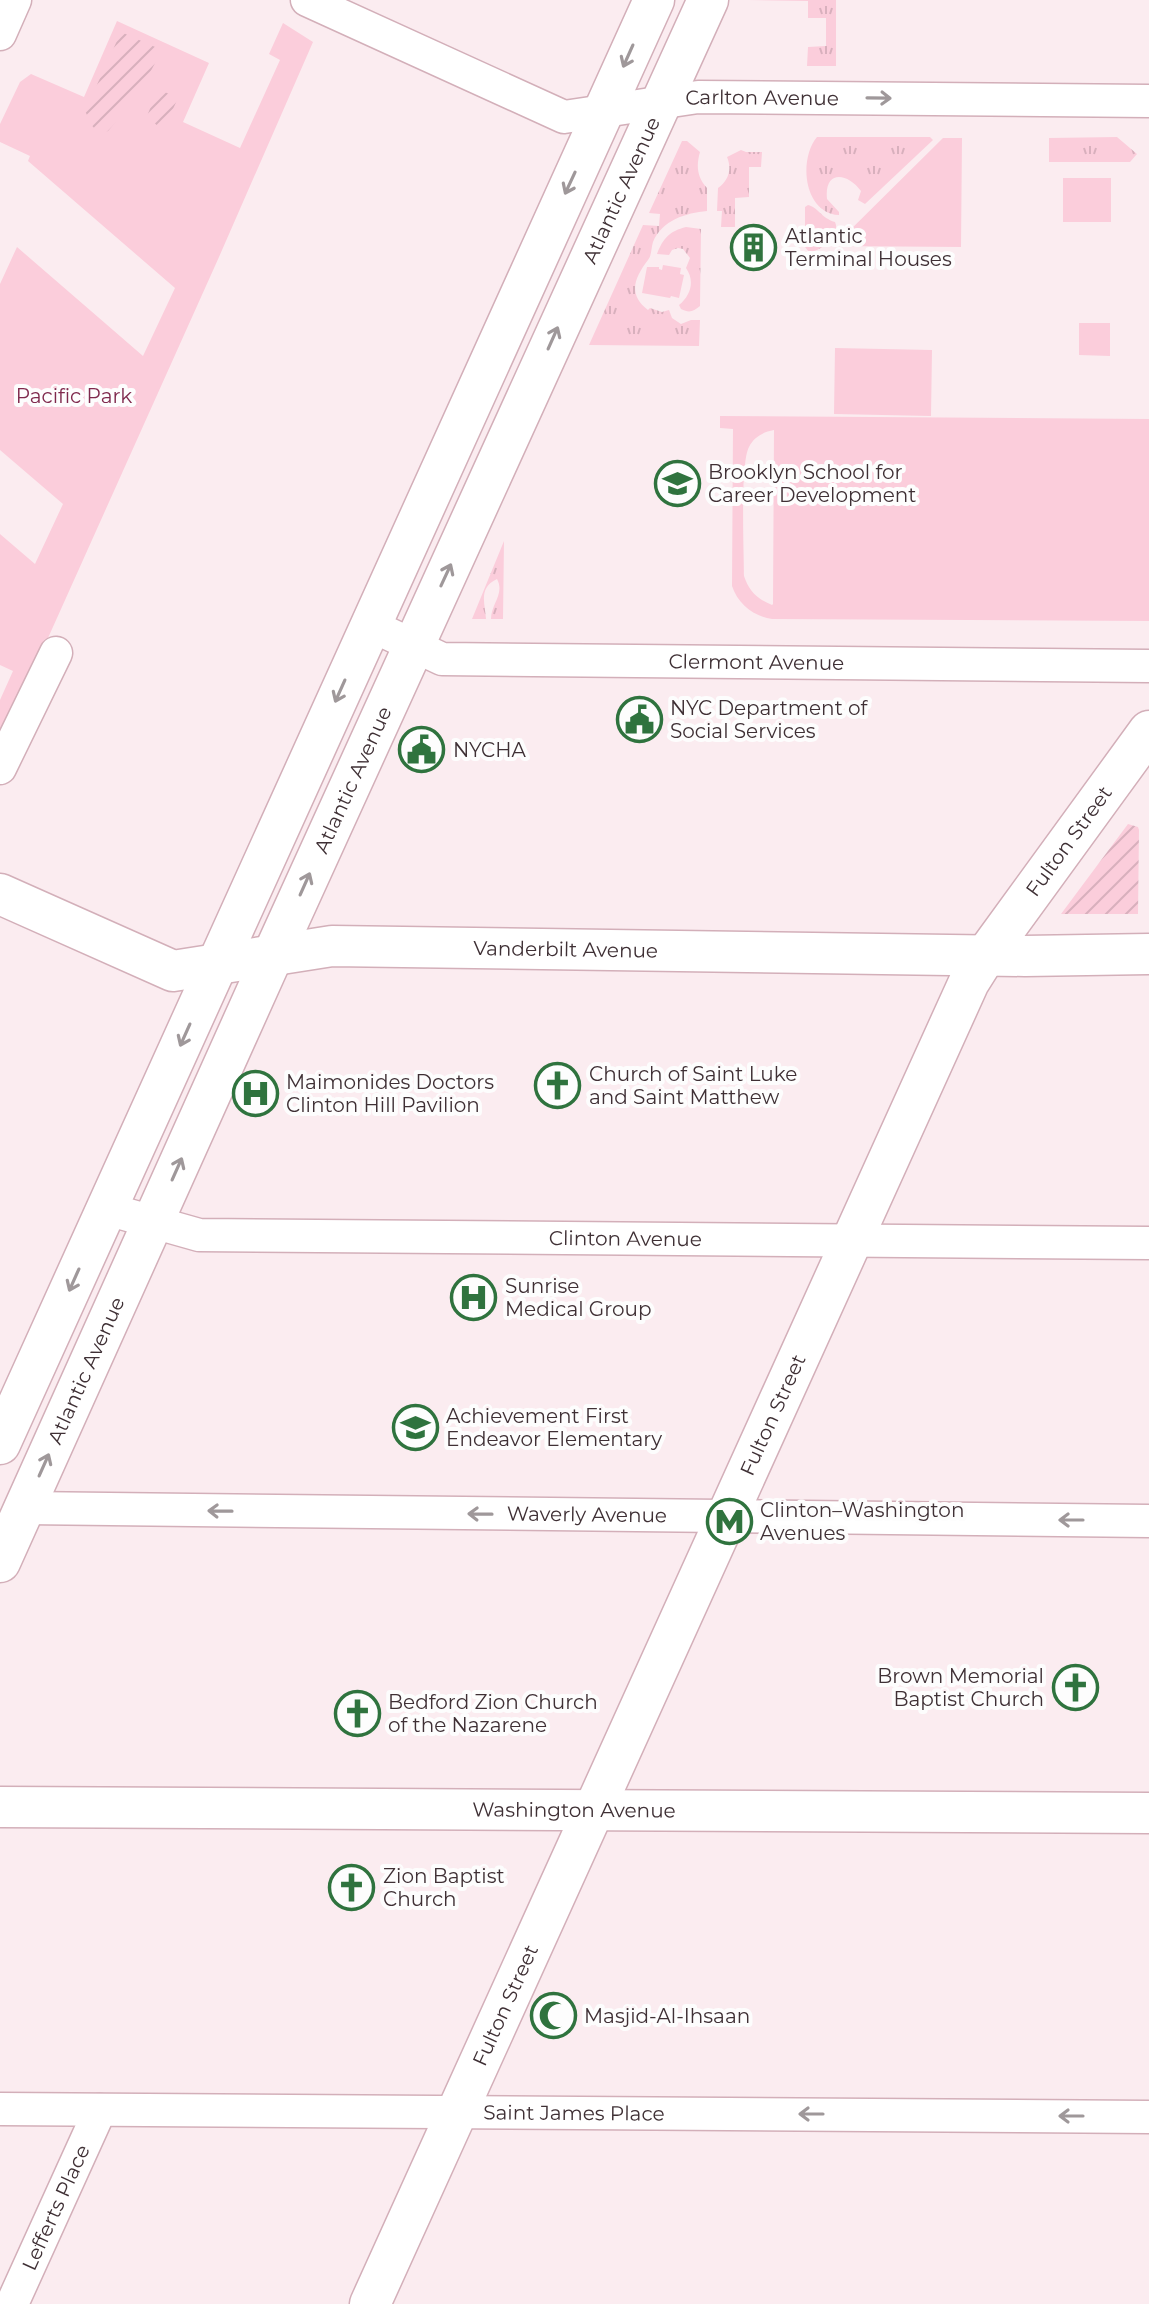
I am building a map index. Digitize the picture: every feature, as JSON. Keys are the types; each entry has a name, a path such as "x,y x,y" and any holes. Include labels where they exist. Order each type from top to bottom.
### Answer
{"main road":[{"path":"0,1444 654,0"},
{"name":"Atlantic Avenue","path":"0,1562 708,0"},
{"name":"Fulton Street","path":"370,2304 969,982 1149,731"},
{"name":"Vanderbilt Avenue","path":"0,894 173,971 332,946 986,955 1149,954"},
{"name":"Washington Avenue","path":"0,1807 1149,1813"}],"street":[{"path":"0,34 15,0"},
{"name":"Carlton Avenue","path":"307,0 340,7 371,29 564,117 698,97 1149,101"},
{"name":"Clermont Avenue","path":"370,625 442,659 1149,666"},
{"path":"0,768 56,653"},
{"name":"Clinton Avenue","path":"107,1209 199,1235 1149,1243"},
{"name":"Waverly Avenue","path":"25,1508 1149,1521"},
{"name":"Saint James Place","path":"0,2109 1149,2117"},
{"name":"Lefferts Place","path":"12,2304 100,2110"}],"green space":[{"path":"748,0 836,0 836,66 807,66 808,47 826,46 826,18 808,18 808,1"},
{"name":"Pacific Park","path":"117,21 209,63 183,122 240,148 280,60 269,54 283,23 313,42 48,638 44,640 0,736 0,700 13,671 0,665 0,534 35,564 63,504 0,450 0,284 17,247 143,356 175,288 28,161 30,156 0,142 0,124 20,82 31,74 84,97"},
{"path":"121,32 162,50 137,97 108,131 102,133 93,127 85,111"},
{"path":"158,89 178,98 163,131 147,116"},
{"path":"817,137 930,137 933,140 865,204 858,200 861,191 849,180 833,179 829,183 827,199 839,215 827,212 818,205 808,184 808,159"},
{"path":"1117,137 1137,154 1130,162 1049,162 1049,138"},
{"path":"943,138 962,138 961,247 834,246"},
{"path":"682,141 687,141 700,152 698,171 707,188 707,211 683,216 662,228 637,279 635,292 648,310 669,310 672,318 681,324 700,320 699,346 589,345 643,225 659,226 660,214 649,213"},
{"path":"741,150 762,152 761,167 749,167 749,197 735,198 735,227 721,227 722,211 717,211 718,188 728,174 727,157"},
{"path":"1063,178 1111,178 1111,222 1063,222"},
{"path":"808,205 835,222 836,227 829,242 809,252 805,247 805,207"},
{"path":"686,227 701,229 700,306 693,311 681,309 679,305 690,288 686,268 690,258 683,249 678,248 669,255 657,254 668,236"},
{"path":"663,265 681,268 680,274 684,275 679,298 642,293 647,267 662,270"},
{"path":"1079,323 1110,323 1110,356 1079,355"},
{"path":"835,348 932,350 931,416 834,414"},
{"path":"720,416 1149,419 1149,621 772,619 759,615 742,604 732,586 733,429 720,428","holes":["774,430 773,604 754,594 744,576 743,508 744,471 749,447 753,440"]},
{"path":"504,541 503,619 491,619 499,594 497,579 485,591 486,619 472,619"},
{"path":"1128,824 1139,830 1138,914 1061,914"}],"place":[{"name":"Atlantic Terminal Houses","path":"754,247"},
{"name":"Brooklyn School for Career Development","path":"677,484"},
{"name":"NYC Department of Social Services","path":"639,720"},
{"name":"NYCHA","path":"422,750"},
{"name":"Church of Saint Luke and Saint Matthew","path":"558,1085"},
{"name":"Maimonides Doctors Clinton Hill Pavilion","path":"255,1094"},
{"name":"Sunrise Medical Group","path":"474,1298"},
{"name":"Achievement First Endeavor Elementary","path":"415,1427"},
{"name":"Clinton–Washington Avenues","path":"729,1521"},
{"name":"Brown Memorial Baptist Church","path":"1075,1687"},
{"name":"Bedford Zion Church of the Nazarene","path":"357,1713"},
{"name":"Zion Baptist Church","path":"352,1888"},
{"name":"Masjid-Al-Ihsaan","path":"553,2016"}]}
